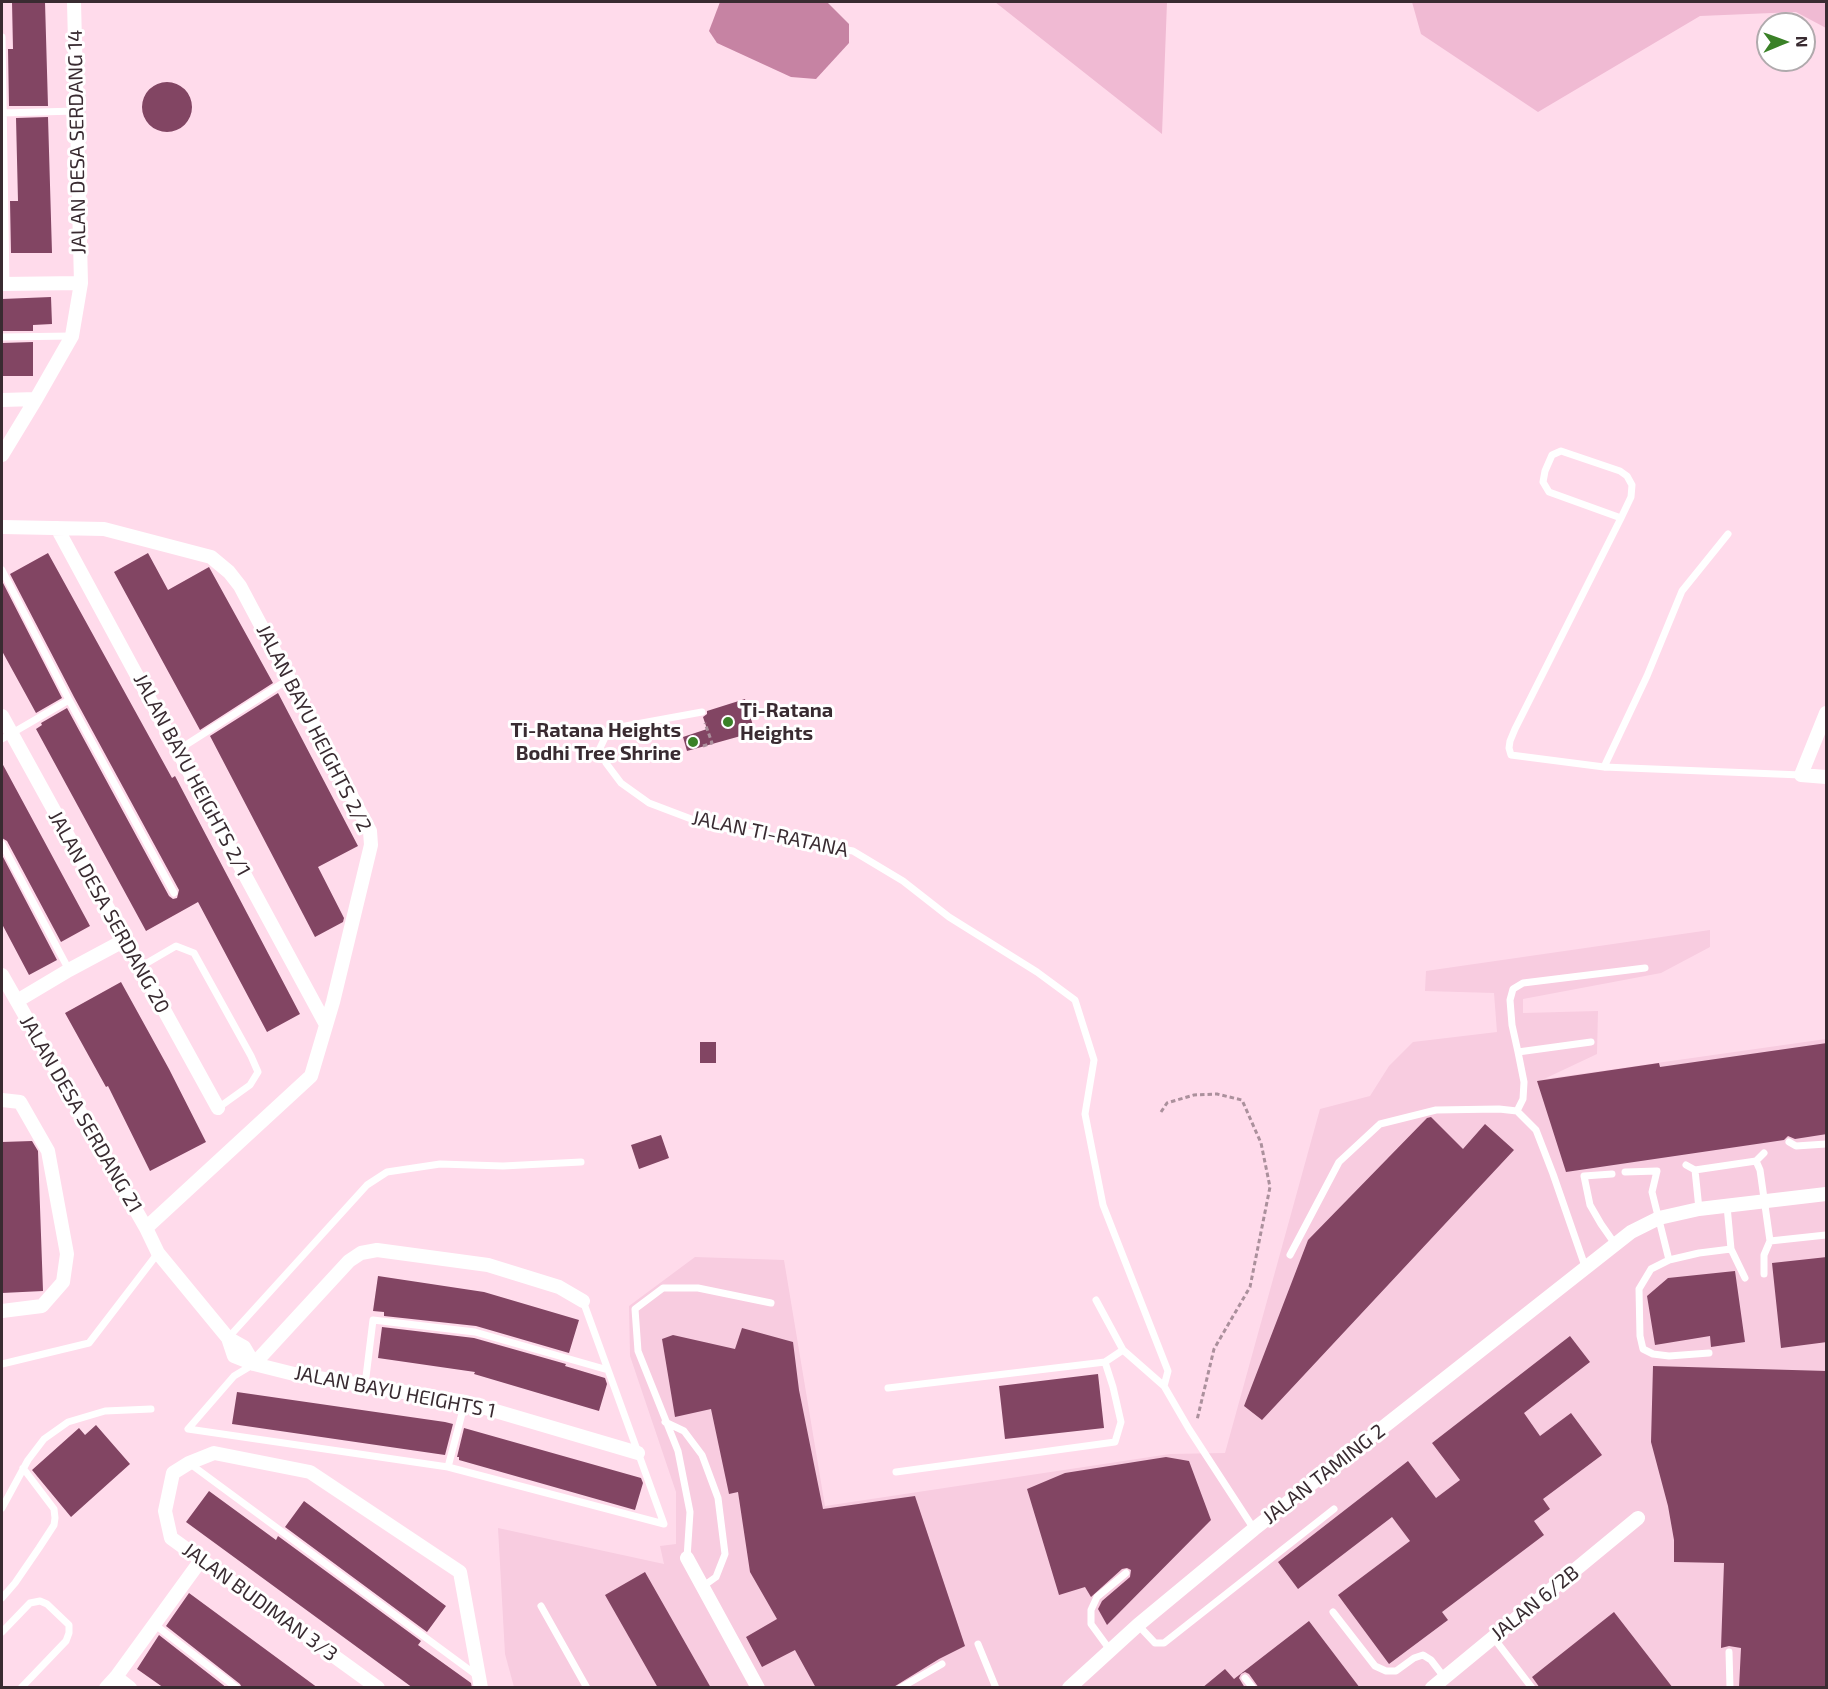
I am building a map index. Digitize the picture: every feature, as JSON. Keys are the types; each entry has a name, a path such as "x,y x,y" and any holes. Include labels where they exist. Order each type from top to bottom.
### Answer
{"street":[{"name":"JALAN DESA SERDANG 14","path":"72,336 81,283 74,2"},
{"path":"4,284 81,283"},
{"path":"2,454 72,336"},
{"path":"2,400 36,399"},
{"name":"JALAN BAYU HEIGHTS 2/2","path":"2,527 104,529 211,557 229,572 240,586 370,831 371,845 333,1002 311,1076 146,1228"},
{"name":"JALAN BAYU HEIGHTS 2/1","path":"57,528 325,1023"},
{"path":"1827,713 1801,775 1827,777"},
{"name":"JALAN DESA SERDANG 20","path":"2,716 6,736 125,940 218,1107"},
{"path":"17,1001 125,940"},
{"name":"JALAN DESA SERDANG 21","path":"2,975 158,1253 228,1338 234,1356 254,1364"},
{"path":"2,1100 20,1102 48,1150 67,1254 63,1282 42,1306 2,1311"},
{"name":"JALAN TAMING 2","path":"1069,1688 1138,1625 1254,1528 1631,1232 1659,1218 1700,1209 1827,1194"},
{"path":"254,1364 350,1261 361,1253 377,1250 488,1265 559,1287 583,1301"},
{"name":"JALAN BAYU HEIGHTS 1","path":"254,1364 294,1374 465,1402 638,1453"},
{"path":"189,1463 214,1453 310,1472 460,1572 480,1682"},
{"name":"JALAN BUDIMAN 3/3","path":"189,1463 173,1473 169,1487 165,1511 171,1538 378,1688"},
{"name":"JALAN 6/2B","path":"1432,1688 1638,1518"},
{"path":"687,1558 758,1688"},
{"path":"130,1688 111,1682 201,1560"}],"lane":[{"path":"2,37 4,284"},
{"path":"3,113 77,111"},
{"path":"2,337 72,336"},
{"path":"1621,518 1548,492 1543,482 1552,455 1561,451 1627,476 1632,485 1631,497 1621,518 1515,729 1509,748 1511,755 1604,767 1801,775"},
{"path":"1604,767 1647,676 1682,591 1728,534"},
{"path":"2,570 69,700 174,893"},
{"path":"178,750 289,679"},
{"path":"6,736 69,700"},
{"name":"JALAN TI-RATANA","path":"702,712 609,729 600,748 606,763 621,783 649,803 707,825 854,851 903,881 949,917 1037,972 1075,1000 1094,1060 1085,1114 1103,1205 1168,1371 1164,1386"},
{"path":"2,844 69,970"},
{"path":"140,967 176,946 194,953 252,1056 258,1072 250,1085 218,1107"},
{"path":"1517,1111 1523,1099 1524,1082 1512,1024 1510,1000 1513,989 1522,983 1645,968"},
{"path":"1518,1052 1591,1042"},
{"path":"1290,1255 1340,1162 1380,1124 1436,1110 1499,1109 1517,1111 1536,1130 1586,1269"},
{"path":"1789,1142 1796,1146 1827,1144"},
{"path":"1686,1165 1695,1170 1756,1161 1764,1153"},
{"path":"1756,1161 1760,1170 1770,1241 1764,1255 1764,1274"},
{"path":"228,1338 367,1185 387,1172 440,1164 503,1166 580,1162"},
{"path":"1695,1170 1700,1209"},
{"path":"1625,1172 1657,1171 1652,1192 1669,1260"},
{"path":"1612,1174 1584,1176 1590,1205 1615,1244"},
{"path":"1727,1206 1731,1249 1745,1278"},
{"path":"1770,1241 1827,1234"},
{"path":"1709,1353 1669,1356 1653,1354 1643,1349 1640,1336 1639,1288 1651,1269 1669,1260 1731,1249"},
{"path":"2,1364 88,1343 158,1253"},
{"path":"687,1558 690,1512 678,1451 638,1352 635,1309 663,1288 698,1288 771,1303"},
{"path":"1096,1300 1123,1350 1164,1386 1192,1434 1254,1528"},
{"path":"254,1364 234,1376 188,1428 448,1467 664,1524 583,1301"},
{"path":"365,1385 373,1320 475,1332 608,1370"},
{"path":"888,1388 1105,1362 1123,1350"},
{"path":"896,1472 1115,1442 1121,1422 1105,1362"},
{"path":"448,1467 465,1402"},
{"path":"2,1508 23,1468 44,1439 68,1422 105,1411 151,1408"},
{"path":"665,1422 684,1431 702,1455 718,1498 725,1554 716,1577 702,1587"},
{"path":"189,1463 480,1682"},
{"path":"2,1598 15,1583 54,1525 54,1509 23,1468"},
{"path":"1138,1625 1155,1643 1164,1643 1334,1509"},
{"path":"1110,1650 1091,1624 1090,1610 1097,1597 1126,1573"},
{"path":"2,1632 30,1603 40,1601 47,1604 69,1625 66,1641 21,1688"},
{"path":"541,1606 587,1688"},
{"path":"1333,1612 1376,1666 1386,1671 1395,1671 1414,1658 1423,1655 1431,1660 1444,1677"},
{"path":"154,1624 237,1688"},
{"path":"1493,1637 1532,1688"},
{"path":"978,1644 996,1688"},
{"path":"1729,1652 1730,1688"},
{"path":"900,1688 942,1664"},
{"path":"1245,1678 1253,1688"}],"path":[{"path":"702,712 712,743 703,746"},
{"path":"1161,1112 1167,1102 1194,1095 1218,1094 1242,1100 1261,1143 1270,1186 1250,1287 1214,1349 1203,1399 1192,1434"}],"shaded area":[{"path":"720,2 827,2 849,24 849,43 816,79 791,77 717,43 709,31"},
{"path":"995,2 1167,2 1162,134"},
{"path":"1412,2 1826,2 1826,28 1816,23 1816,12 1756,12 1700,16 1538,112 1421,34"},
{"path":"1710,930 1710,947 1661,973 1523,999 1523,1013 1598,1011 1597,1054 1544,1079 1826,1039 1826,1687 514,1687 505,1654 498,1528 664,1564 660,1546 676,1544 676,1492 630,1356 629,1306 695,1257 784,1260 825,1506 1170,1454 1225,1453 1320,1109 1370,1096 1389,1066 1413,1042 1497,1032 1494,993 1425,991 1426,971"}],"building":[{"path":"12,2 45,2 48,106 9,106 8,49 13,49"},
{"path":"162,82 172,82 185,89 192,102 192,112 185,125 172,132 162,132 153,128 146,121 142,112 142,102 146,93 153,86"},
{"path":"48,117 52,253 11,253 10,201 18,201 16,118"},
{"path":"51,297 52,324 33,325 33,331 2,331 2,299"},
{"path":"33,342 33,376 2,376 2,343"},
{"path":"48,553 172,778 175,776 300,1014 267,1032 198,902 146,931 36,729 42,725 41,723 67,708 169,896 173,899 177,898 179,890 10,574"},
{"path":"148,553 168,590 209,567 273,683 200,730 114,572"},
{"path":"2,581 62,698 36,713 2,651"},
{"path":"278,693 358,846 318,867 344,918 343,922 315,937 210,736"},
{"name":"Ti-Ratana Heights","path":"745,699 755,732 687,751 683,737 707,729 703,717 707,711"},
{"path":"2,763 90,926 61,942 7,841 2,838"},
{"path":"2,855 57,960 29,975 2,924"},
{"path":"121,982 206,1142 150,1171 108,1086 106,1087 65,1013"},
{"path":"700,1042 716,1042 716,1063 700,1063"},
{"path":"1827,1043 1827,1134 1795,1139 1788,1136 1784,1140 1566,1172 1537,1081 1659,1063 1660,1067"},
{"path":"1431,1117 1463,1149 1485,1124 1514,1150 1262,1420 1244,1406 1308,1240 1427,1118"},
{"path":"661,1135 669,1158 639,1169 631,1145"},
{"path":"32,1141 38,1151 43,1291 2,1293 2,1142"},
{"path":"1827,1257 1827,1342 1781,1348 1772,1263"},
{"path":"1735,1271 1745,1342 1711,1347 1710,1336 1655,1345 1647,1296 1668,1278"},
{"path":"378,1276 484,1292 579,1320 569,1353 476,1326 384,1316 384,1312 373,1311"},
{"path":"382,1327 474,1338 566,1364 565,1366 605,1378 607,1384 599,1411 474,1374 475,1372 378,1358"},
{"path":"742,1328 793,1342 799,1390 823,1509 915,1496 965,1646 892,1688 816,1688 795,1650 762,1667 746,1637 777,1619 750,1572 738,1492 729,1494 711,1409 675,1417 662,1339 673,1335 735,1349"},
{"path":"1570,1336 1590,1362 1524,1413 1540,1436 1571,1413 1602,1455 1543,1499 1550,1509 1534,1521 1544,1535 1442,1612 1448,1620 1389,1664 1338,1595 1410,1541 1392,1517 1298,1589 1278,1562 1408,1461 1436,1498 1460,1480 1432,1443"},
{"path":"1653,1366 1827,1371 1827,1688 1739,1688 1741,1648 1729,1646 1721,1648 1724,1563 1674,1562 1674,1540 1668,1506 1651,1442"},
{"path":"1098,1374 1104,1428 1005,1439 999,1386"},
{"path":"237,1392 453,1424 445,1455 232,1424"},
{"path":"96,1425 130,1464 71,1517 32,1470 79,1428 85,1435"},
{"path":"464,1428 641,1478 643,1483 635,1510 459,1460 457,1457"},
{"path":"1166,1457 1189,1461 1211,1520 1107,1625 1098,1609 1102,1601 1130,1577 1131,1570 1122,1569 1091,1597 1085,1587 1059,1595 1027,1489 1065,1473"},
{"path":"209,1491 276,1540 278,1536 421,1641 418,1645 471,1683 472,1688 413,1688 186,1522"},
{"path":"304,1501 446,1606 427,1632 285,1527"},
{"path":"645,1572 711,1688 658,1688 605,1595"},
{"path":"189,1593 318,1688 242,1688 240,1684 166,1626"},
{"path":"1614,1612 1673,1688 1540,1688 1532,1677"},
{"path":"1309,1621 1360,1688 1259,1688 1245,1672 1239,1678 1245,1688 1202,1688 1225,1669 1234,1679"},
{"path":"159,1635 227,1688 164,1688 137,1669"}],"place":[{"name":"Ti-Ratana Heights","path":"728,722"},
{"name":"Ti-Ratana Heights Bodhi Tree Shrine","path":"693,742"}]}
